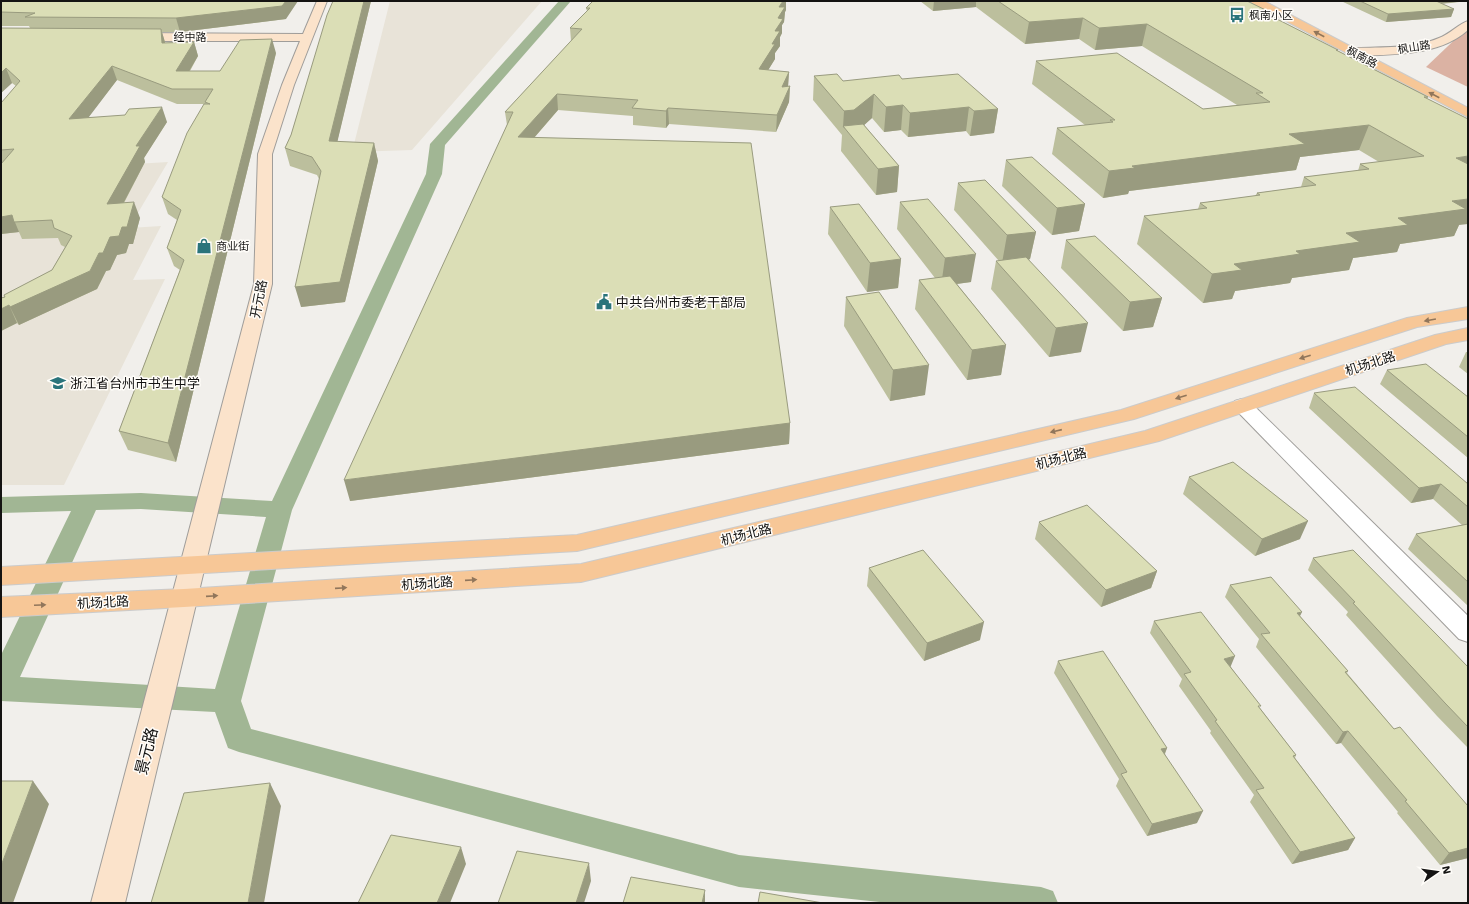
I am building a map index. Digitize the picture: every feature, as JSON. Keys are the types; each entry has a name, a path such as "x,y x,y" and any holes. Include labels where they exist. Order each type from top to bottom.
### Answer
{"main road":[{"name":"开元路","path":"184,598 263,284 265,154 288,85 322,1"},
{"name":"枫南路","path":"1256,1 1354,52 1465,118"},
{"name":"枫南路","path":"1243,5 1465,118"},
{"name":"枫山路","path":"1354,52 1398,50 1427,46 1450,39 1468,24"},
{"name":"经中路","path":"127,37 307,38"},
{"name":"机场北路","path":"1,576 576,543 1127,415 1414,322 1468,313"},
{"name":"机场北路","path":"1,607 184,598 581,573 1151,436 1442,339 1468,334"},
{"name":"景元路","path":"108,903 184,598"}],"street":[{"path":"1242,405 1468,632"}],"shaded area":[{"path":"390,1 542,1 412,150 352,152"},
{"path":"1468,27 1468,87 1426,67"},
{"name":"浙江省台州市书生中学","path":"168,162 129,228 161,226 133,280 165,279 64,485 1,485 1,172"}],"building":[{"path":"1,1 286,1 282,6 176,18 25,17 35,13 1,12"},
{"path":"333,1 364,1 329,141 374,143 340,282 295,287 321,171 312,157 285,148 291,135 327,15"},
{"name":"中共台州市委老干部局","path":"593,1 783,1 779,7 785,7 778,18 783,19 775,31 780,31 772,44 775,44 759,69 789,72 782,87 790,86 777,115 668,108 666,111 632,108 638,100 557,94 518,137 751,143 790,423 344,480 513,112 505,112 582,29 570,28 590,8 586,8"},
{"path":"998,1 1247,1 1276,15 1271,16 1468,119 1468,156 1456,158 1468,164 1468,199 1452,201 1466,209 1398,218 1408,225 1346,233 1360,242 1296,251 1300,254 1234,264 1242,270 1212,274 1144,216 1207,208 1200,203 1260,195 1257,193 1316,185 1304,177 1369,169 1360,164 1424,156 1369,125 1289,134 1305,144 1132,166 1135,168 1109,171 1057,128 1113,122 1110,120 1115,120 1036,61 1117,53 1203,109 1270,102 1256,93 1263,93 1147,24 1099,28 1083,18 1029,22"},
{"path":"1360,1 1436,1 1454,9 1388,14"},
{"path":"1,28 161,29 162,43 194,42 176,71 220,71 240,40 272,39 168,443 119,431 184,260 167,248 181,210 162,197 187,133 204,104 210,104 205,102 213,89 172,89 112,66 69,119 125,115 129,109 162,107 136,146 140,146 107,204 134,202 127,227 122,227 119,236 110,237 103,253 99,253 90,271 10,307 9,305 1,309 1,298 5,297 4,295 52,270 72,236 54,228 52,220 14,222 12,215 1,217 1,164 14,149 1,150 1,103 20,81 6,68 1,73"},
{"path":"837,74 843,81 899,75 902,79 958,74 998,109 974,111 969,107 910,113 903,105 886,107 874,94 854,110 844,111 814,76"},
{"path":"863,124 899,166 878,169 843,126"},
{"path":"1032,157 1085,204 1057,208 1006,160"},
{"path":"985,180 1036,232 1007,235 958,183"},
{"path":"928,199 976,254 945,258 900,202"},
{"path":"859,204 901,259 870,263 830,207"},
{"path":"1095,236 1162,298 1130,302 1066,240"},
{"path":"1026,257 1088,323 1056,328 996,261"},
{"path":"950,276 1006,345 972,350 919,280"},
{"path":"879,292 929,365 893,370 846,297"},
{"path":"1426,364 1468,397 1468,437 1387,370"},
{"path":"1355,387 1468,484 1468,507 1441,484 1419,488 1314,393"},
{"path":"1233,462 1308,521 1262,539 1189,477"},
{"path":"1087,505 1157,571 1106,590 1039,522"},
{"path":"1468,524 1468,582 1416,534"},
{"path":"923,550 984,622 927,643 869,568"},
{"path":"1353,550 1468,667 1468,727 1353,603 1355,602 1313,558"},
{"path":"1271,577 1302,612 1297,613 1348,671 1345,672 1394,729 1400,727 1468,806 1468,848 1449,853 1405,801 1407,800 1348,731 1343,732 1261,634 1270,633 1230,585"},
{"path":"1201,612 1235,656 1224,659 1261,706 1258,706 1296,755 1293,756 1355,838 1300,852 1256,790 1264,788 1215,721 1217,720 1184,674 1191,672 1154,621"},
{"path":"1103,651 1167,748 1161,749 1203,811 1152,824 1121,774 1127,772 1058,661"},
{"path":"1,781 33,781 1,866"},
{"path":"270,783 248,903 151,903 184,793"},
{"path":"391,835 461,847 437,903 358,903"},
{"path":"517,851 589,863 576,903 498,903"},
{"path":"631,877 705,890 702,903 623,903"},
{"path":"760,892 823,903 758,903"}],"waterway":[{"path":"280,510 434,174 438,144 565,1"},
{"path":"88,503 141,501 280,510"},
{"path":"1,505 88,503"},
{"path":"1,689 9,668 88,503"},
{"path":"226,701 280,510"},
{"path":"2,688 226,701"},
{"path":"226,701 239,739 739,871 1041,903"}],"place":[{"name":"枫南小区","path":"1237,15"},
{"name":"商业街","path":"204,246"},
{"name":"中共台州市委老干部局","path":"604,302"},
{"name":"浙江省台州市书生中学","path":"58,383"}]}
